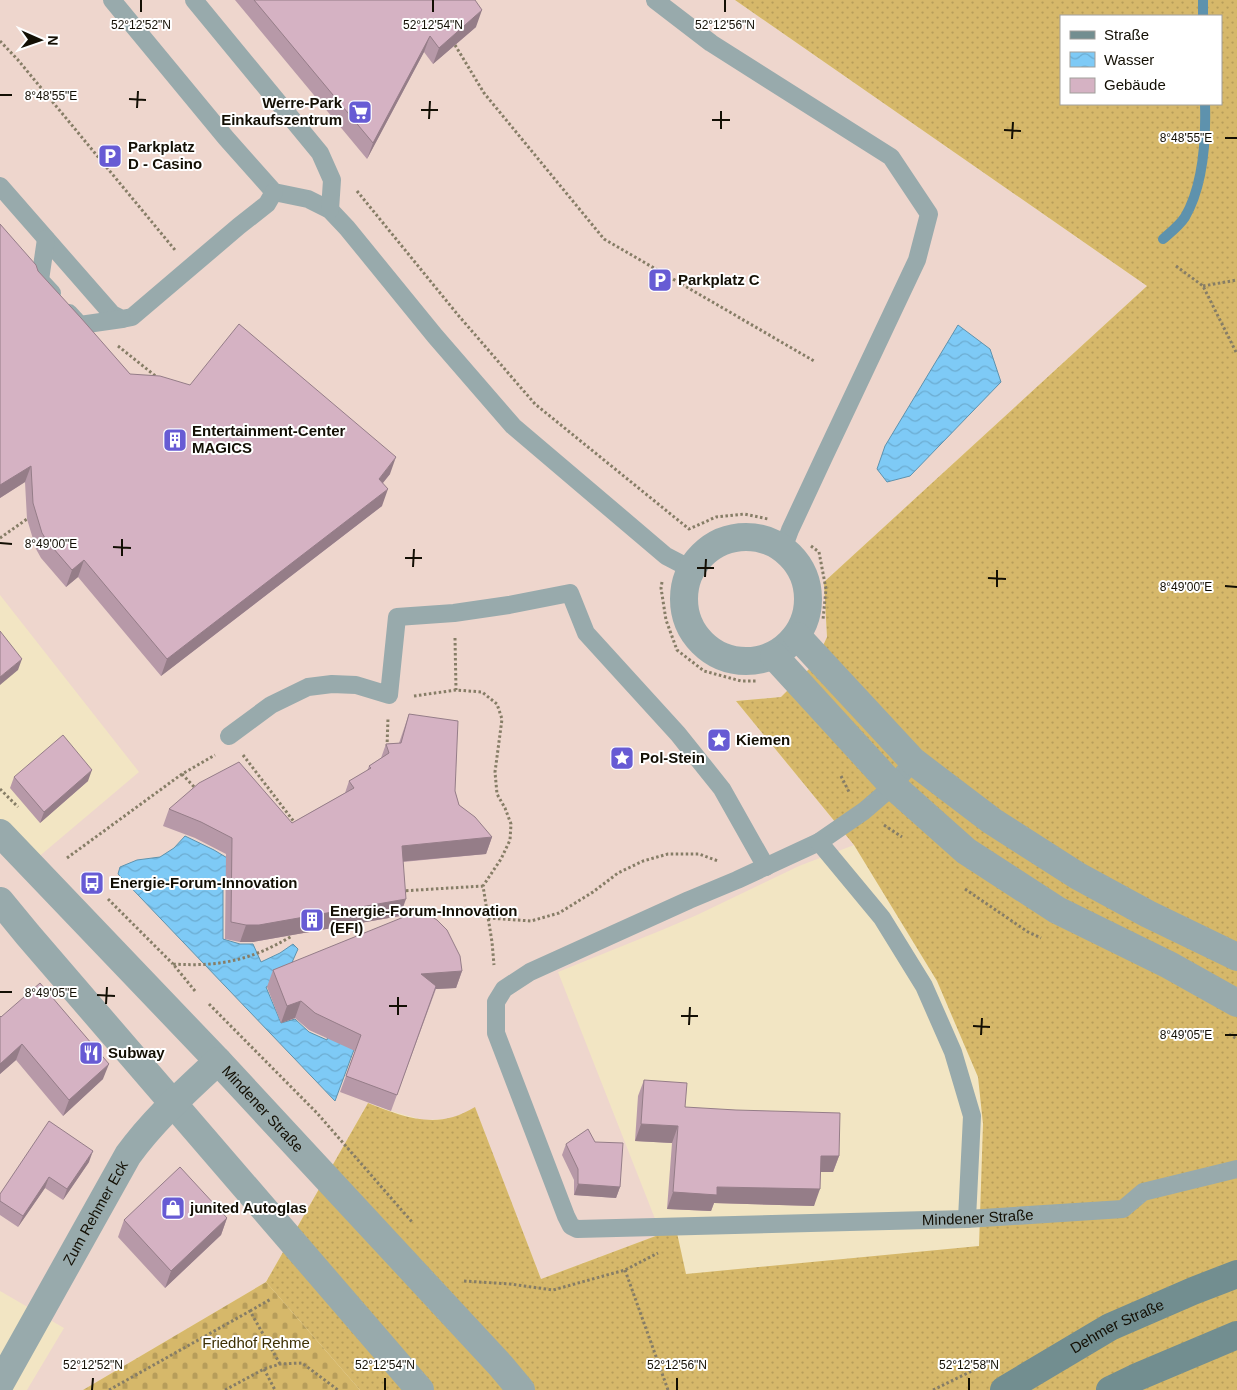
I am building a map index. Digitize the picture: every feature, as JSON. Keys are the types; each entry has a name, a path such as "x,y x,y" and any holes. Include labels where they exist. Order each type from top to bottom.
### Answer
{"main road":[{"name":"Dehmer Straße","path":"1004,1390 1110,1327 1237,1274"},
{"path":"1110,1390 1237,1335"}],"street":[{"path":"733,538 786,539 808,589 807,613 797,636 774,656 743,662 713,652 691,630 684,599 691,569 709,549 733,538"},
{"path":"797,636 913,760 992,821 1078,876 1148,914 1237,957"},
{"path":"774,656 892,786 966,851 1057,910 1169,965 1237,1003"},
{"name":"Mindener Straße","path":"0,833 218,1060 481,1344 521,1390"},
{"path":"0,900 28,935 420,1390"},
{"name":"Zum Rehmer Eck","path":"0,1384 128,1155 142,1136 173,1103 218,1060"}],"lane":[{"path":"112,0 226,138 274,192 308,199 330,210 513,426 666,556 691,569"},
{"path":"194,0 320,153 332,180 330,210"},
{"path":"655,0 711,43 891,157 929,214 917,260 786,539"},
{"path":"0,186 112,314 122,319"},
{"path":"46,239 40,280 80,325 132,317 238,226 267,204 274,192"},
{"path":"229,736 271,705 308,687 332,684 356,685 389,695 397,617 454,613 509,605 570,592 586,633 678,734 722,789 766,867"},
{"path":"504,989 530,972 818,842 864,811 892,786 913,760"},
{"path":"818,842 882,918 924,986 953,1052 972,1116 967,1219"},
{"name":"Mindener Straße","path":"504,989 496,1002 496,1033 566,1216 571,1226 577,1229 967,1219 1123,1209 1143,1192 1237,1169"}],"path":[{"path":"0,41 18,60 189,268"},
{"path":"455,45 484,92 604,239 814,361"},
{"path":"353,187 458,315 535,404 689,529 716,517 744,514 766,518 786,539 819,552 826,589 823,622"},
{"path":"1176,266 1203,286 1237,354"},
{"path":"1203,286 1237,280"},
{"path":"0,538 28,519"},
{"path":"454,613 456,690"},
{"path":"387,751 389,695 414,696 456,690 482,692 497,704 502,719 495,772 497,794 511,824 510,840 501,859 483,886 492,942 494,971 504,989"},
{"path":"67,858 182,774 216,754 229,736 300,829"},
{"path":"182,774 200,793"},
{"path":"488,918 531,921 560,913 618,873 643,861 668,854 699,854 706,856 718,861 737,880"},
{"path":"398,891 483,886"},
{"path":"196,992 173,964 219,964 244,958 276,946 292,936"},
{"path":"203,999 317,1113 412,1223"},
{"path":"463,1281 510,1284 553,1290 625,1270 659,1253"},
{"path":"625,1270 668,1390"},
{"path":"109,1390 271,1299"},
{"path":"250,1311 280,1364"},
{"path":"225,1390 264,1369 280,1364 302,1364 338,1390"},
{"path":"264,1369 275,1390"}],"shaded area":[{"path":"0,0 735,0 1147,286 824,582 827,637 815,663 781,697 736,701 854,845 799,866 697,915 558,972 661,1234 541,1279 475,1108 455,1117 423,1120 368,1103 266,1282 83,1390 27,1390 64,1328 0,1291 0,844 23,870 139,772 0,595","holes":["185,837 270,885 223,886 223,940 240,944 253,944 261,962 293,944 266,986 281,1024 295,1019 309,1032 327,1040 346,941 335,1100 118,874 137,860 160,857 174,848"]}],"green space":[{"path":"735,0 1237,0 1237,1390 360,1390 266,1282 368,1103 409,1117 431,1120 453,1117 475,1107 541,1279 661,1234 677,1233 686,1274 979,1246 983,1124 978,1077 937,981 854,845 736,701 781,697 815,663 827,637 824,582 1147,286"},
{"name":"Friedhof Rehme","path":"266,1282 360,1390 83,1390"}],"water":[{"path":"958,325 990,349 1001,382 910,476 887,482 877,469 885,446"},
{"path":"185,836 214,850 272,885 223,886 223,939 240,944 253,944 261,962 293,944 298,949 285,978 266,987 281,1023 295,1019 309,1032 327,1040 347,940 365,1020 335,1101 118,874 120,867 137,860 160,857 174,848"}],"building":[{"name":"Werre-Park Einkaufszentrum","path":"254,0 475,0 482,10 439,48 430,36 373,143"},
{"name":"Entertainment-Center MAGICS","path":"0,224 36,265 38,271 130,374 160,376 190,385 239,324 396,457 379,479 388,489 167,659 84,560 72,570 47,541 42,533 33,503 31,466 0,485"},
{"path":"0,631 22,659 0,677"},
{"path":"409,714 458,721 455,791 459,805 475,817 492,837 402,846 406,899 259,925 231,922 232,838 201,822 169,809 199,783 239,762 292,823 354,788 349,781 371,768 369,766 389,753 386,744 401,743"},
{"path":"63,735 92,770 44,812 14,777"},
{"path":"421,910 437,920 447,930 460,956 462,971 421,974 436,986 397,1095 346,1076 361,1035 315,1013 301,1001 287,1006 273,970"},
{"path":"40,983 109,1064 69,1100 22,1044 0,1064 0,1016"},
{"path":"644,1080 687,1083 685,1107 840,1113 839,1156 821,1156 820,1189 717,1187 717,1195 673,1192 678,1126 641,1124"},
{"path":"49,1121 93,1151 67,1189 49,1177 23,1216 0,1201 0,1194"},
{"path":"588,1129 595,1142 623,1143 620,1187 578,1184 578,1169 566,1144"},
{"path":"180,1167 227,1218 171,1271 124,1220"}],"waterway":[{"path":"1203,0 1203,15"},
{"path":"1163,239 1185,217 1196,191 1204,147 1205,105"}],"place":[{"name":"Werre-Park Einkaufszentrum","path":"360,112"},
{"name":"Parkplatz D - Casino","path":"110,156"},
{"name":"Parkplatz C","path":"660,280"},
{"name":"Entertainment-Center MAGICS","path":"175,440"},
{"name":"Kiemen","path":"719,740"},
{"name":"Pol-Stein","path":"622,758"},
{"name":"Energie-Forum-Innovation","path":"92,883"},
{"name":"Energie-Forum-Innovation (EFI)","path":"312,920"},
{"name":"Subway","path":"91,1053"},
{"name":"junited Autoglas","path":"173,1208"}]}
